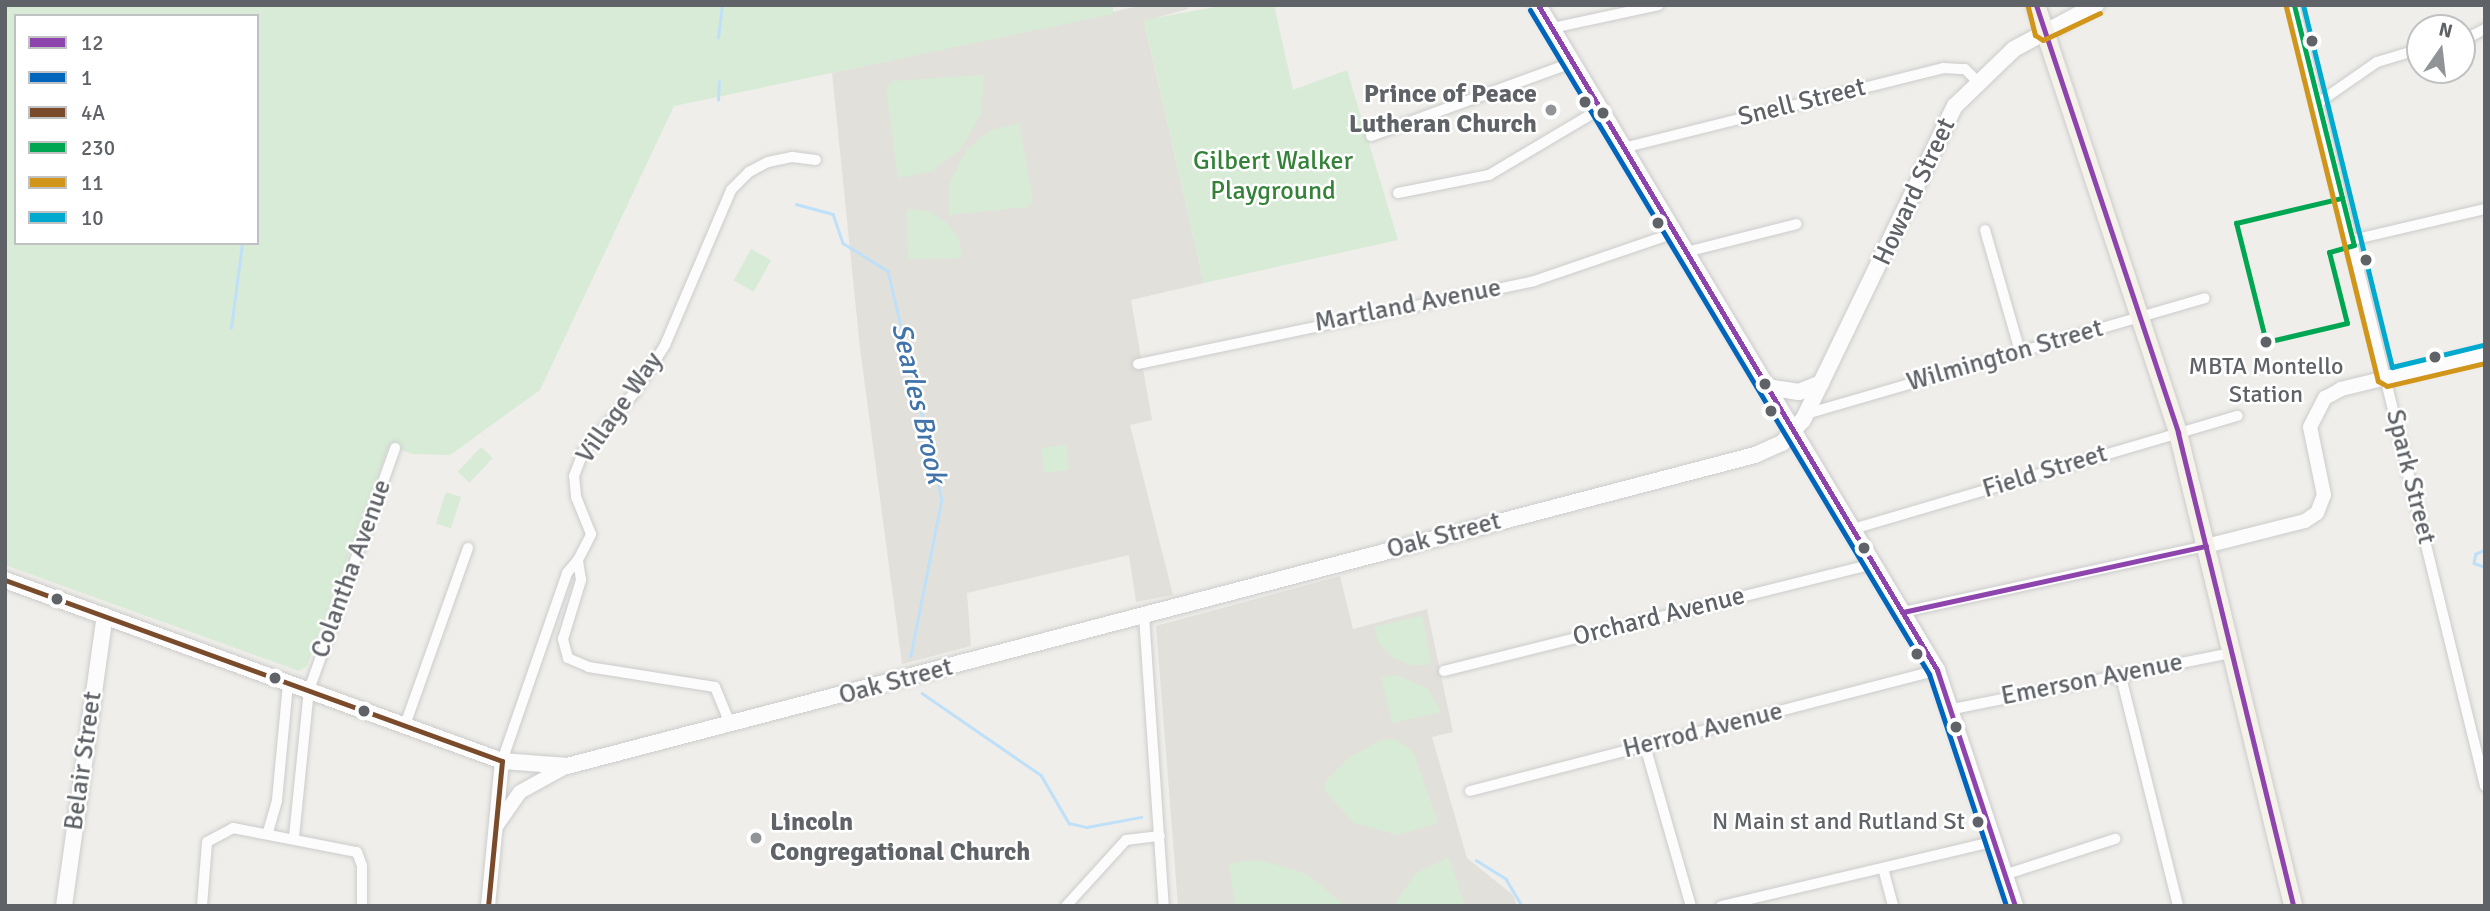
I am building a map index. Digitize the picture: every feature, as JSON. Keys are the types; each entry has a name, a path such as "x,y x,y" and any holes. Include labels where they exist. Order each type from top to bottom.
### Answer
{"main road":[{"path":"1538,5 1937,670 1953,709 2015,906"},
{"path":"2036,5 2178,433 2293,906"},
{"name":"Howard Street","path":"1794,432 1806,414 1944,125 1977,81 2043,31 2096,5"},
{"path":"1767,387 1799,392 1821,383"},
{"name":"Oak Street","path":"5,580 502,761 567,766 731,726 1755,455 1794,432"},
{"name":"Belair Street","path":"64,906 105,616"}],"street":[{"path":"1552,28 1659,5"},
{"name":"Spark Street","path":"2294,5 2485,786"},
{"path":"2318,103 2377,62 2406,53"},
{"path":"1371,136 1572,63"},
{"name":"Snell Street","path":"1623,148 1943,68 1965,69 1977,81"},
{"path":"1398,192 1489,175 1600,109"},
{"name":"Village Way","path":"731,726 715,687 582,665 568,658 563,639 581,580 578,561 591,534 576,497 578,462 635,392 665,345 725,199 743,176 768,162 792,157 816,160"},
{"path":"2353,240 2485,209"},
{"path":"1686,252 1797,224"},
{"path":"1985,230 2020,351"},
{"name":"Martland Avenue","path":"1138,364 1534,281 1674,233"},
{"name":"Wilmington Street","path":"1806,414 2204,298"},
{"path":"1903,612 2206,546 2305,521 2317,513 2324,495 2310,435 2315,410 2333,393 2386,377 2485,354"},
{"name":"Field Street","path":"1853,529 2238,416"},
{"name":"Colantha Avenue","path":"294,836 309,690 396,448"},
{"path":"405,725 468,548"},
{"path":"488,906 502,761 570,565 578,561"},
{"name":"Orchard Avenue","path":"1444,671 1874,564"},
{"path":"1144,616 1164,906"},
{"name":"Emerson Avenue","path":"1953,709 2120,673 2231,653"},
{"name":"Herrod Avenue","path":"1470,791 1937,670"},
{"path":"2120,673 2178,906"},
{"path":"268,832 277,800 288,683"},
{"path":"1645,746 1691,906"},
{"path":"494,836 504,810 520,792 567,766"},
{"path":"202,906 207,842 233,828 294,836 357,852 362,866 362,906"},
{"path":"1066,906 1126,840 1160,836"},
{"path":"2007,874 2115,839"},
{"path":"1721,906 1768,901 1996,841"},
{"path":"1883,869 1893,906"}],"shaded area":[{"path":"1144,5 1187,5 1188,9 1144,21 1204,283 1131,300 1152,420 1130,425 1173,595 1136,602 1129,555 967,593 971,646 902,664 860,348 832,73"},
{"path":"1340,576 1353,629 1427,609 1453,732 1432,737 1467,858 1513,895 1517,906 1178,906 1156,626"}],"green space":[{"path":"5,5 1113,5 1113,14 674,106 540,390 450,455 412,454 389,446 307,666 299,671 5,565"},
{"name":"Gilbert Walker Playground","path":"1225,5 1274,5 1293,90 1347,70 1398,240 1204,283 1144,20"},
{"path":"984,75 981,114 961,149 932,171 898,178 886,89 892,81"},
{"path":"1019,123 1033,200 1028,207 949,215 950,182 966,150 991,130"},
{"path":"907,209 928,211 947,223 959,239 962,258 908,259"},
{"path":"751,249 771,260 754,292 734,280"},
{"path":"1066,445 1069,470 1044,473 1041,448"},
{"path":"481,447 493,458 470,483 458,472"},
{"path":"446,492 461,497 451,528 436,523"},
{"path":"1418,616 1423,618 1431,664 1427,665 1411,665 1392,657 1379,643 1374,627"},
{"path":"1397,675 1427,688 1441,712 1392,723 1381,678"},
{"path":"1395,739 1413,751 1438,823 1397,835 1354,823 1324,790 1326,781 1350,757 1381,740"},
{"path":"1449,857 1465,906 1393,906 1416,873"},
{"path":"1260,860 1307,874 1345,906 1235,906 1229,863"}],"waterway":[{"name":"Searles Brook","path":"718,38 722,5"},
{"name":"Searles Brook","path":"718,100 719,82"},
{"name":"Searles Brook","path":"796,204 833,214 843,243 888,271 942,499 911,656"},
{"path":"231,328 242,245"},
{"path":"2485,550 2476,554 2474,563 2485,567"},
{"name":"Searles Brook","path":"922,693 1041,775 1069,823 1087,827 1141,817"},
{"name":"Searles Brook","path":"1476,860 1506,879 1522,906"}],"transit line":[{"name":"12","path":"1538,5 1937,670 2015,906"},
{"name":"12","path":"2036,5 2178,433 2293,906"},
{"name":"230","path":"2294,5 2354,245 2329,252 2347,323 2266,342 2236,223 2342,198"},
{"name":"10","path":"2303,5 2392,367 2483,345"},
{"name":"11","path":"2028,7 2035,35 2043,40 2100,13"},
{"name":"11","path":"2286,7 2378,381 2387,386 2485,363"},
{"name":"1","path":"1530,10 1929,674 2006,906"},
{"name":"12","path":"1903,612 2206,546"},
{"name":"4A","path":"5,580 502,761 488,906"}],"place":[{"name":"Prince of Peace Lutheran Church","path":"1551,110"},
{"name":"MBTA Montello Station","path":"2266,342"},
{"name":"N Main st and Rutland St","path":"1978,822"},
{"name":"Lincoln Congregational Church","path":"756,838"}]}
